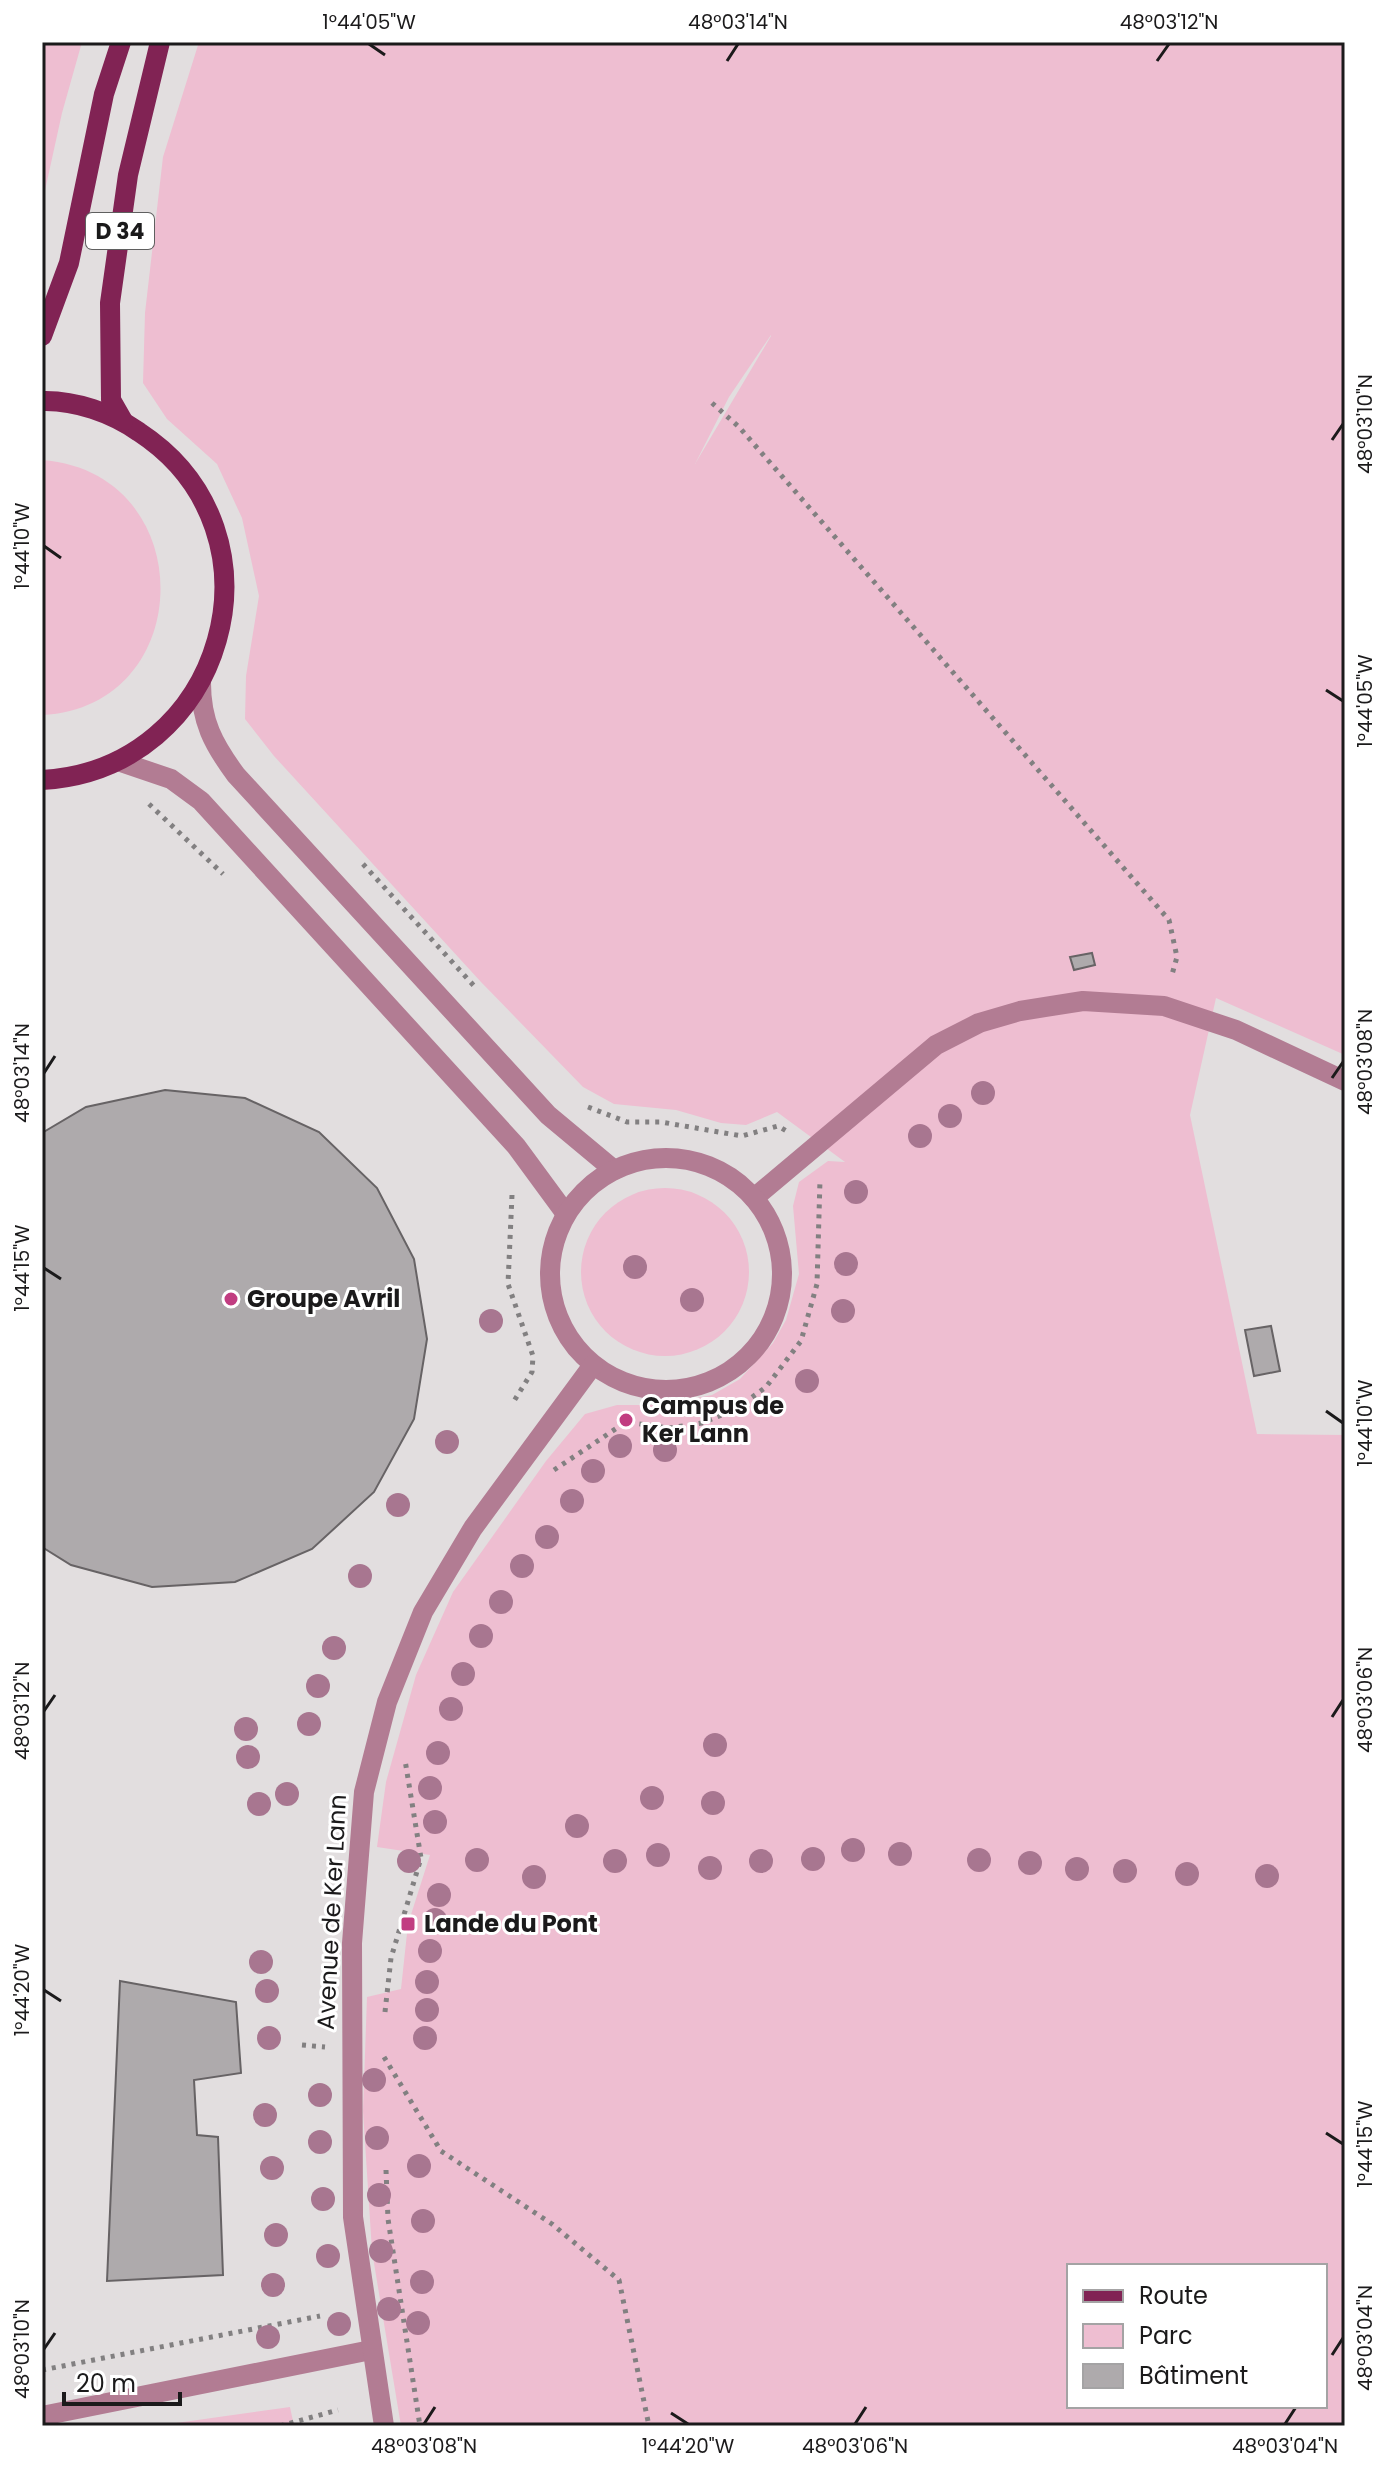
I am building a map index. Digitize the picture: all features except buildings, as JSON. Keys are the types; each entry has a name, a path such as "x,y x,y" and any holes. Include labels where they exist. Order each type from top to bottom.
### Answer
{"main road":[{"name":"D 34","path":"42,336 69,263 104,94 121,42"},
{"name":"D 34","path":"123,421 111,400 110,303 128,175 160,42"},
{"path":"42,401 86,407 123,421 154,442 182,468 203,499 218,535 225,572 225,611 217,648 201,683 179,714 160,732 118,761 83,774 42,780"}],"street":[{"path":"201,683 201,711 209,733 236,775 548,1115 614,1170"},
{"path":"118,761 171,779 201,801 516,1146 566,1214"},
{"path":"754,1198 813,1145 936,1045 979,1023 1020,1011 1083,1001 1164,1006 1236,1030 1345,1081"},
{"path":"656,1158 699,1162 719,1171 754,1198 769,1220 782,1270 772,1322 758,1344 740,1363 718,1378 693,1387 667,1390 641,1388 615,1379 593,1365 562,1329 552,1295 550,1259 566,1214 587,1189 614,1170 656,1158"},
{"name":"Avenue de Ker Lann","path":"384,2426 353,2217 352,1943 364,1792 387,1702 423,1612 473,1528 593,1365"},
{"path":"42,2416 371,2350"}],"path":[{"path":"712,403 739,427 1169,920 1177,957 1164,1006"},
{"path":"354,855 439,944 485,999"},
{"path":"550,1473 626,1422 669,1428 702,1423 736,1409 766,1387 801,1341 817,1284 816,1204 821,1187 813,1145 778,1126 742,1136 661,1122 627,1122 578,1103"},
{"path":"507,1186 514,1197 508,1284 533,1356 532,1372 514,1401"},
{"path":"384,2021 391,1958 421,1858 404,1763 408,1749"},
{"path":"302,2045 350,2050"},
{"path":"381,2067 380,2052 441,2151 552,2224 619,2280 649,2426"},
{"path":"385,2158 388,2219 420,2426"},
{"path":"42,2370 320,2316"},
{"path":"280,2426 338,2410"}],"green space":[{"path":"42,42 82,42 42,204"},
{"path":"199,42 1345,42 1345,1055 1216,998 1190,1115 1257,1434 1345,1435 1345,2426 401,2426 372,2251 363,2111 367,1997 401,1989 408,1924 430,1855 377,1847 386,1782 416,1675 453,1592 546,1461 585,1414 617,1405 660,1405 712,1395 740,1379 773,1343 786,1320 799,1274 793,1206 799,1182 828,1161 845,1162 777,1112 746,1125 721,1123 676,1110 614,1104 583,1087 481,982 274,756 245,719 246,676 259,596 242,518 217,464 167,419 143,383 145,313 163,157","holes":["771,336 695,464 729,397"]},
{"path":"42,460 94,474 131,504 153,544 160,589 153,634 131,673 94,702 42,715"},
{"path":"665,1188 697,1194 724,1213 743,1240 749,1272 743,1304 724,1331 697,1350 665,1356 633,1350 606,1331 587,1304 581,1272 587,1240 606,1213 633,1194"},
{"path":"290,2407 294,2426 158,2426 162,2425"}],"place":[{"name":"Groupe Avril","path":"231,1299"},
{"name":"Campus de Ker Lann","path":"626,1420"},
{"name":"Lande du Pont","path":"408,1924"}]}
